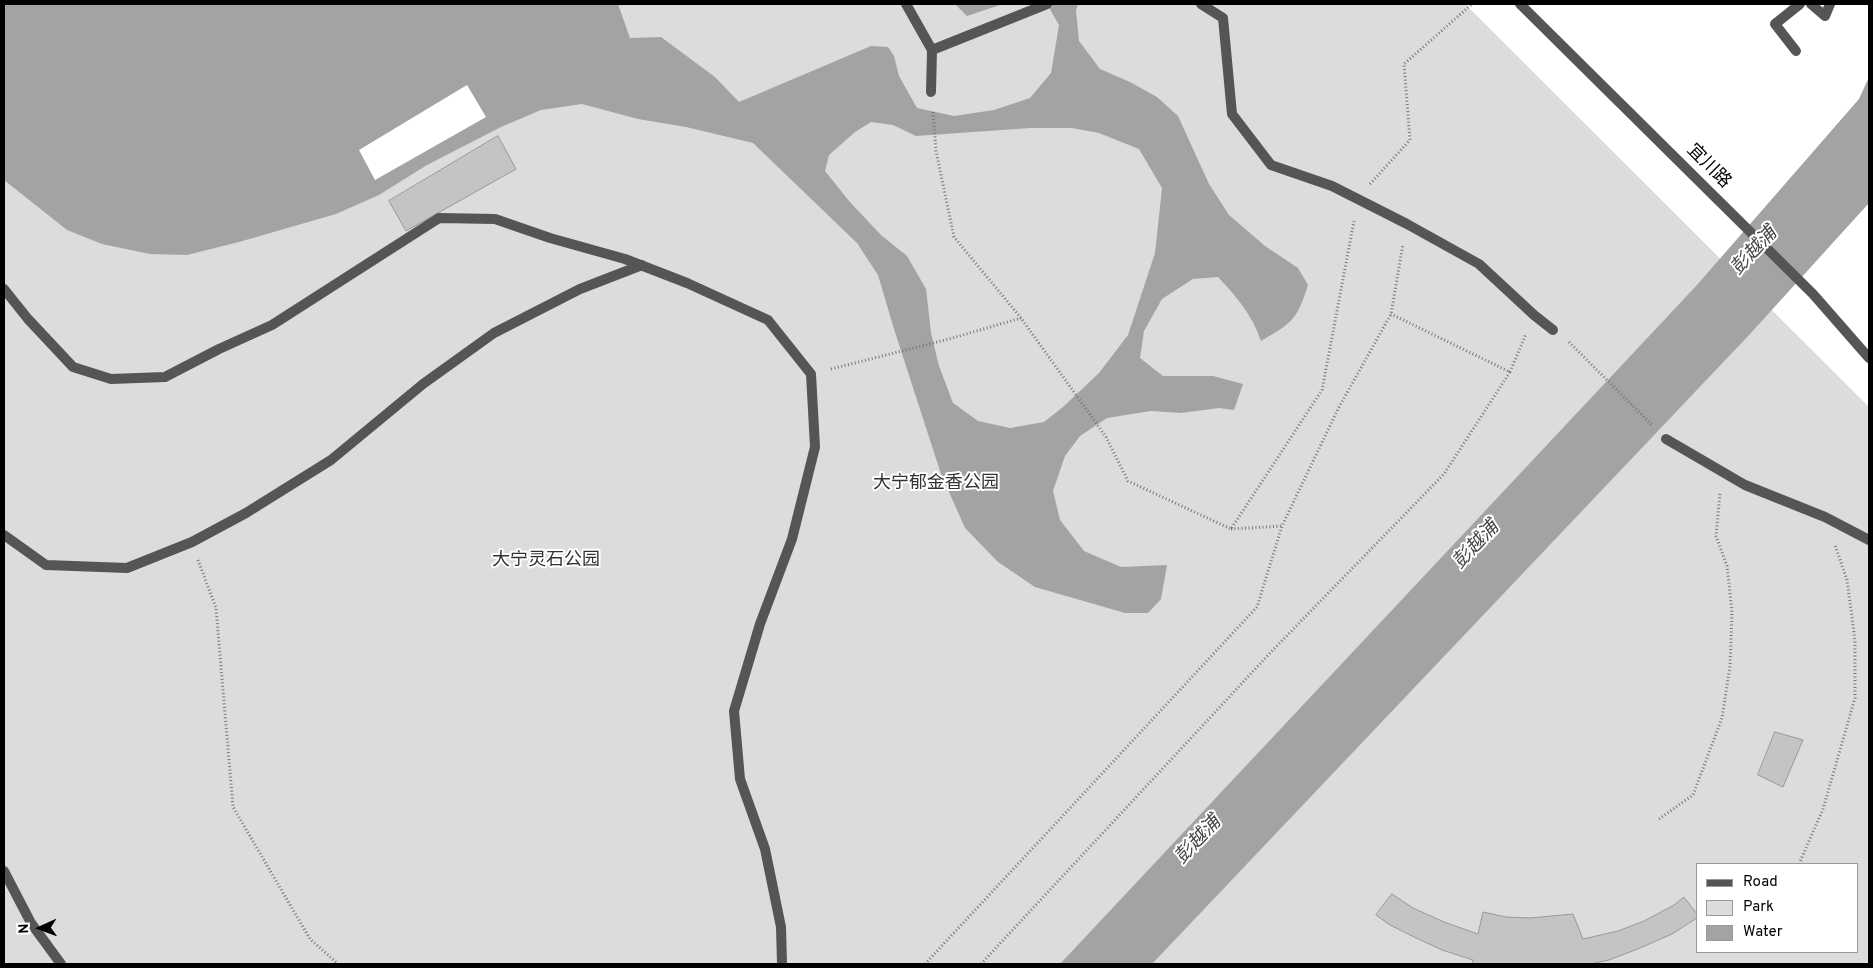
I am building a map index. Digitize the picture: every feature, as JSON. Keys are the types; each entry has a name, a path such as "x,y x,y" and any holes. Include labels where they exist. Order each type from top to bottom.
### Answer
{"street":[{"path":"906,4 932,50 931,92"},
{"path":"932,50 1047,4"},
{"path":"1200,4 1223,18 1232,114 1271,165 1332,186 1407,224 1479,264 1553,330"},
{"name":"宜川路","path":"1520,4 1813,294 1869,358"},
{"path":"1796,51 1775,24 1800,4"},
{"path":"1811,4 1825,16 1830,4"},
{"path":"4,289 28,319 73,367 112,379 165,377 219,349 272,325 439,218 496,220 642,265 687,283 768,320 811,374 815,446 792,540 760,624 734,711 740,780 765,849 781,927 782,964"},
{"path":"4,535 46,565 127,568 192,542 246,513 331,460 423,384 494,333 580,289 642,265"},
{"path":"1666,439 1745,485 1825,517 1869,540"},
{"path":"4,871 31,923 61,964"}],"path":[{"path":"1230,529 1322,390 1358,199 1410,140 1404,64 1472,4"},
{"path":"931,92 936,151 954,237 1022,318 1106,437 1128,481 1230,529 1282,526"},
{"path":"925,964 1258,607 1282,526 1338,409 1391,314 1407,224"},
{"path":"1391,314 1510,372"},
{"path":"981,964 1271,652 1444,474 1510,372 1534,315"},
{"path":"811,374 1022,318"},
{"path":"1553,330 1574,346 1666,439"},
{"path":"1659,819 1693,795 1722,718 1730,666 1732,612 1727,566 1716,536 1722,472"},
{"path":"1799,863 1823,809 1855,698 1855,640 1847,580 1825,517"},
{"path":"192,542 216,608 233,807 310,939 338,964"}],"green space":[{"name":"大宁灵石公园","path":"4,4 1465,4 1869,407 1869,964 4,964"}],"water":[{"path":"4,4 618,4 630,38 661,37 715,77 739,102 871,46 888,47 894,56 899,76 917,108 954,116 994,110 1030,98 1051,73 1059,25 1047,4 1078,4 1076,10 1079,41 1100,69 1130,82 1157,97 1178,116 1209,184 1229,215 1265,246 1298,268 1308,285 1300,306 1287,325 1261,341 1243,307 1218,277 1193,279 1162,299 1144,331 1140,358 1163,376 1213,376 1243,384 1234,410 1219,408 1181,413 1151,411 1107,418 1080,436 1065,456 1053,491 1060,520 1084,551 1121,567 1167,565 1161,599 1148,613 1125,613 1035,587 998,562 965,528 941,474 878,275 857,243 753,143 686,127 638,119 582,104 541,110 501,127 427,165 379,195 336,214 187,255 150,254 102,244 67,230 4,180","holes":["871,122 893,125 916,136 1030,128 1072,128 1099,133 1139,149 1162,188 1155,253 1128,335 1099,373 1044,422 1010,428 978,421 953,403 939,366 931,333 926,289 907,256 881,235 849,201 825,171 829,155 855,132"]},
{"path":"955,4 1003,4 967,16"},
{"name":"彭越浦","path":"1869,77 1869,203 1750,334 1152,964 1060,964 1697,285 1859,99"}],"pier":[{"path":"467,85 486,117 375,180 359,150"}],"building":[{"path":"498,136 516,169 406,231 389,201"},
{"path":"1775,732 1803,740 1783,787 1758,775"},
{"path":"1392,894 1413,908 1478,934 1483,912 1506,917 1530,918 1573,914 1583,939 1618,931 1644,921 1674,905 1684,897 1696,913 1696,919 1672,934 1640,948 1609,960 1590,964 1472,964 1473,960 1442,950 1416,938 1390,925 1376,915"}],"park label":[{"name":"大宁郁金香公园","path":"936,484"}]}
